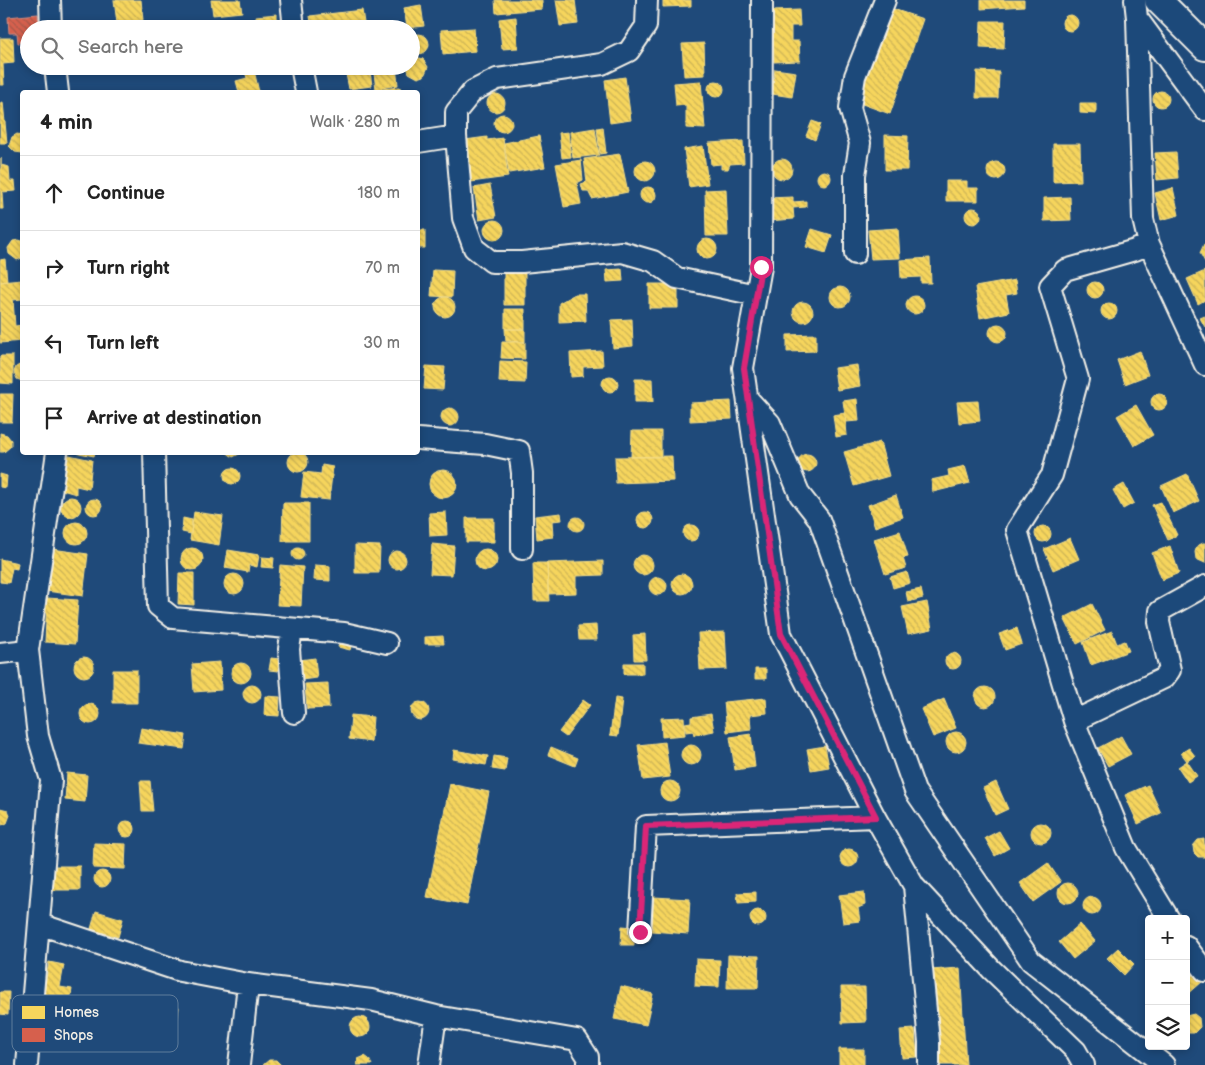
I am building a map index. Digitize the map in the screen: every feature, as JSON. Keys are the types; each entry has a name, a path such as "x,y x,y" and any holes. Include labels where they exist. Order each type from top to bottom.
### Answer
{"main road":[{"path":"1158,0 1205,47"}],"street":[{"path":"50,0 51,20"},
{"path":"291,0 293,20"},
{"path":"647,0 646,26 629,51 602,64 497,80 473,91 456,112 456,136 463,218 474,248 492,262 522,262 622,252 653,261 677,278 756,295"},
{"path":"762,0 761,267 744,368 781,634 914,886 991,969 1076,1051 1084,1065"},
{"path":"855,254 855,175 860,143 850,108 855,76 885,0"},
{"path":"1136,9 1205,110"},
{"path":"1136,9 1143,219 1149,244 1205,365"},
{"path":"55,75 58,90"},
{"path":"303,75 306,90"},
{"path":"420,142 456,136"},
{"path":"1149,244 1135,250 1065,270 1050,286 1078,379 1052,475 1017,530 1074,721 1126,848 1167,915"},
{"path":"748,399 770,423 800,495 819,519 915,791 1031,961 1164,1065"},
{"path":"420,439 485,444 519,451 522,473 522,549"},
{"path":"33,995 51,780 38,736 28,650 57,455"},
{"path":"154,455 158,606 173,618 344,633 387,643"},
{"path":"1074,721 1164,678 1170,670 1159,622 1160,611 1205,586"},
{"path":"292,628 289,649 294,713"},
{"path":"0,653 28,650"},
{"path":"640,932 646,826 876,817"},
{"path":"914,886 929,1042 929,1065"},
{"path":"39,924 180,971 248,984 371,1000 436,1016 577,1040 588,1058 588,1065"},
{"path":"1190,951 1205,971"},
{"path":"239,1065 248,984"},
{"path":"429,1065 436,1016"},
{"path":"27,1065 28,1052"}],"building: Homes":[{"path":"114,0 141,0 143,20 117,20"},
{"path":"211,0 240,0 242,12 213,15"},
{"path":"495,0 542,0 542,9 496,13"},
{"path":"556,0 575,0 578,24 560,26"},
{"path":"663,0 691,0 691,6 663,7"},
{"path":"981,0 1024,0 1024,6 981,9"},
{"path":"421,5 424,26 420,26 420,20 406,20 404,8"},
{"path":"887,7 923,19 890,114 854,101"},
{"path":"362,10 364,20 311,20 310,16"},
{"path":"799,10 800,26 791,26 791,41 799,41 800,61 774,62 773,11"},
{"path":"277,14 277,20 256,20 256,16"},
{"path":"1070,15 1078,23 1070,31 1062,23"},
{"path":"516,17 518,48 502,49 499,19"},
{"path":"981,21 1005,21 1004,49 980,48"},
{"path":"474,28 476,51 443,54 441,30"},
{"path":"420,34 428,40 428,48 420,54"},
{"path":"0,38 13,38 14,63 3,64 4,85 0,85"},
{"path":"704,43 705,75 684,76 682,44"},
{"path":"420,58 423,59 428,67 424,76 418,78 413,75 420,75"},
{"path":"775,69 796,72 792,97 772,94"},
{"path":"977,71 999,72 998,98 976,98"},
{"path":"246,75 255,75 259,90 238,90 236,81 247,78"},
{"path":"346,75 371,75 372,86 349,89"},
{"path":"374,75 397,75 398,85 376,89"},
{"path":"625,77 631,120 610,123 605,80"},
{"path":"701,81 705,129 686,128 686,105 676,106 674,83"},
{"path":"713,81 719,81 724,86 722,95 713,97 708,92 708,86"},
{"path":"400,87 401,90 374,90"},
{"path":"1158,91 1164,91 1169,96 1167,105 1158,107 1153,102 1153,96"},
{"path":"496,94 502,97 505,103 502,109 496,112 490,109 487,103 490,97"},
{"path":"3,102 7,143 0,143 0,103"},
{"path":"1080,103 1096,103 1096,114 1080,113"},
{"path":"499,114 507,114 512,119 510,130 499,132 494,127 494,119"},
{"path":"812,121 821,124 815,140 806,136"},
{"path":"603,127 606,153 600,154 597,128"},
{"path":"595,128 599,155 573,158 570,132"},
{"path":"568,132 571,157 562,158 559,133"},
{"path":"20,135 20,153 15,152 9,146 12,137"},
{"path":"885,135 908,136 907,170 885,170"},
{"path":"539,136 545,167 509,173 504,143"},
{"path":"487,137 487,140 503,138 508,177 471,182 465,140"},
{"path":"743,141 744,163 730,164 728,169 721,169 721,164 711,165 709,143"},
{"path":"1053,144 1080,144 1081,181 1053,182"},
{"path":"703,146 708,184 689,187 684,149"},
{"path":"1176,152 1178,178 1157,180 1155,153"},
{"path":"620,154 628,192 592,199 588,191 583,191 581,184 587,182 584,159"},
{"path":"1,158 1,165 9,167 10,181 15,181 16,191 2,192 3,209 0,209"},
{"path":"778,159 786,159 792,165 792,173 786,179 778,179 772,173 772,165"},
{"path":"581,160 583,180 577,183 581,204 564,207 556,164"},
{"path":"645,161 652,164 655,171 652,178 645,181 638,178 635,171 638,164"},
{"path":"996,162 1002,165 1005,171 1002,177 996,180 990,177 987,171 990,165"},
{"path":"821,171 827,171 831,178 827,185 821,185 817,181 817,175"},
{"path":"946,181 967,181 967,188 978,188 978,201 946,201"},
{"path":"490,185 496,217 479,220 474,188"},
{"path":"648,187 654,189 656,195 654,201 648,203 642,201 640,195 642,189"},
{"path":"1173,188 1179,215 1161,220 1155,193"},
{"path":"726,189 728,236 706,236 705,190"},
{"path":"793,197 793,202 806,201 806,207 793,208 794,219 768,221 767,198"},
{"path":"1070,197 1071,220 1044,221 1044,198"},
{"path":"973,208 979,210 981,216 979,222 973,224 967,222 965,216 967,210"},
{"path":"494,220 501,223 504,230 501,237 494,240 487,237 484,230 487,223"},
{"path":"898,228 900,258 871,259 868,230"},
{"path":"812,229 832,235 826,253 806,247"},
{"path":"420,230 425,230 425,248 420,248"},
{"path":"703,239 711,239 717,245 717,253 711,259 703,259 697,253 697,245"},
{"path":"20,240 20,259 17,260 9,254 8,248 13,241"},
{"path":"1205,244 1205,262 1200,253"},
{"path":"930,258 931,283 921,283 921,277 901,278 900,260"},
{"path":"5,259 7,281 0,282 0,260"},
{"path":"622,269 623,281 607,282 606,270"},
{"path":"433,270 453,271 452,297 431,296"},
{"path":"1205,271 1205,300 1198,304 1187,279"},
{"path":"504,273 525,273 525,305 504,305"},
{"path":"20,280 20,299 13,300 15,326 20,325 20,341 0,343 0,282"},
{"path":"1015,280 1017,293 1006,295 1009,312 980,318 975,287"},
{"path":"1092,282 1098,282 1103,287 1101,296 1092,298 1087,293 1087,287"},
{"path":"649,284 678,284 678,308 649,308"},
{"path":"836,287 844,287 850,293 850,301 844,307 836,307 830,301 830,293"},
{"path":"575,294 585,294 586,321 559,322 559,303"},
{"path":"911,296 919,296 924,301 922,312 911,314 906,309 906,301"},
{"path":"445,297 452,300 455,307 452,314 445,317 438,314 435,307 438,300"},
{"path":"799,302 807,302 813,308 813,316 807,322 799,322 793,316 793,308"},
{"path":"1106,303 1112,303 1117,308 1115,317 1106,319 1101,314 1101,308"},
{"path":"505,309 525,309 525,329 505,329"},
{"path":"1205,316 1205,327 1200,318"},
{"path":"632,319 633,346 613,348 611,320"},
{"path":"998,324 1004,327 1007,333 1004,339 998,342 992,339 989,333 992,327"},
{"path":"505,329 525,329 525,342 506,341"},
{"path":"816,334 816,351 787,352 787,335"},
{"path":"502,342 525,342 525,359 501,358"},
{"path":"602,351 603,366 583,367 583,376 571,377 570,353"},
{"path":"1140,351 1148,375 1125,384 1117,360"},
{"path":"0,356 13,356 13,384 0,383"},
{"path":"500,361 526,362 525,383 499,382"},
{"path":"20,365 20,380 17,379 14,372 16,367"},
{"path":"857,365 860,386 837,390 834,368"},
{"path":"426,366 445,367 443,390 424,389"},
{"path":"607,376 613,376 618,381 616,390 607,392 602,387 602,381"},
{"path":"635,379 652,379 653,402 635,402"},
{"path":"0,394 13,394 12,422 0,422"},
{"path":"1156,394 1162,394 1167,399 1165,408 1156,410 1151,405 1151,399"},
{"path":"857,399 859,421 846,422 843,401"},
{"path":"731,401 732,419 690,421 690,403"},
{"path":"978,401 980,421 959,423 957,402"},
{"path":"1136,405 1153,435 1134,446 1117,416"},
{"path":"450,408 456,411 459,417 456,423 450,426 444,423 441,417 444,411"},
{"path":"845,413 847,435 836,437 833,415"},
{"path":"632,431 661,431 661,457 631,457"},
{"path":"0,433 7,435 11,440 11,446 4,452 0,452"},
{"path":"880,442 889,476 854,486 844,452"},
{"path":"803,454 811,454 816,459 814,470 803,472 798,467 798,459"},
{"path":"69,455 92,460 89,489 76,486 76,494 62,490"},
{"path":"291,455 305,455 307,466 302,471 294,471 289,466 288,462"},
{"path":"672,456 673,481 616,483 615,457"},
{"path":"322,465 333,467 329,500 301,497 304,472 321,474"},
{"path":"965,466 970,483 933,492 931,480 949,476 948,470"},
{"path":"229,468 235,468 240,473 238,482 229,484 224,479 224,473"},
{"path":"443,470 453,474 457,484 453,494 443,498 433,494 429,484 433,474"},
{"path":"0,474 7,476 6,488 0,487"},
{"path":"1187,474 1199,501 1173,513 1161,486"},
{"path":"1124,484 1134,503 1123,509 1113,490"},
{"path":"896,495 903,517 875,527 868,505"},
{"path":"67,497 75,497 81,503 81,511 75,517 67,517 61,511 61,503"},
{"path":"91,499 97,499 102,504 100,513 91,515 86,510 86,504"},
{"path":"1161,502 1177,535 1168,540 1152,505"},
{"path":"283,503 309,503 309,541 282,541"},
{"path":"194,512 223,516 219,545 190,540"},
{"path":"446,512 447,535 430,536 429,513"},
{"path":"645,512 653,520 645,528 637,520"},
{"path":"561,513 562,520 552,521 553,537 537,539 535,516"},
{"path":"574,517 580,517 584,524 580,531 574,531 570,527 570,521"},
{"path":"183,518 192,520 191,534 182,532"},
{"path":"466,518 494,518 494,542 466,542"},
{"path":"76,522 84,525 87,533 84,541 76,544 68,541 65,533 68,525"},
{"path":"688,525 694,525 699,530 697,539 688,541 683,536 683,530"},
{"path":"1040,526 1046,526 1051,531 1049,540 1040,542 1035,537 1035,531"},
{"path":"900,531 908,557 903,558 906,568 885,574 874,539"},
{"path":"1070,538 1079,559 1053,570 1044,549"},
{"path":"1205,543 1205,563 1196,559 1195,552 1197,546"},
{"path":"432,544 454,546 452,575 430,574"},
{"path":"355,545 380,546 379,573 355,573"},
{"path":"1170,546 1179,573 1162,580 1152,553"},
{"path":"192,548 200,551 203,559 200,567 192,570 184,567 181,559 184,551"},
{"path":"300,548 303,549 303,559 296,560 293,559 292,552 293,549"},
{"path":"52,549 88,554 83,596 46,591"},
{"path":"486,549 496,556 497,560 490,570 486,571 476,564 475,560 482,550"},
{"path":"228,550 259,555 257,567 249,565 248,572 225,568"},
{"path":"397,551 403,554 406,560 403,566 397,569 391,566 388,560 391,554"},
{"path":"643,555 650,558 653,565 650,572 643,575 636,572 633,565 636,558"},
{"path":"262,557 274,558 273,568 261,567"},
{"path":"0,559 18,563 17,569 12,568 9,583 0,582"},
{"path":"603,561 603,575 576,576 576,593 548,594 547,563"},
{"path":"533,563 547,563 549,601 534,601"},
{"path":"280,565 303,567 301,606 277,605"},
{"path":"315,565 330,566 330,581 314,580"},
{"path":"907,572 910,583 893,588 890,577"},
{"path":"179,573 194,573 194,605 178,604"},
{"path":"234,574 241,577 244,584 241,591 234,594 227,591 224,584 227,577"},
{"path":"682,574 689,577 692,584 689,591 682,594 675,591 672,584 675,577"},
{"path":"658,577 664,580 667,586 664,592 658,595 652,592 649,586 652,580"},
{"path":"921,589 923,598 908,602 906,592"},
{"path":"47,598 78,600 75,644 45,642"},
{"path":"927,602 932,629 908,634 902,607"},
{"path":"1092,604 1105,630 1077,644 1064,618"},
{"path":"596,625 597,640 579,640 578,626"},
{"path":"1017,628 1022,644 1005,650 999,634"},
{"path":"1112,631 1117,644 1125,641 1129,651 1091,665 1083,642"},
{"path":"725,632 727,669 700,670 698,633"},
{"path":"645,634 646,660 634,660 633,635"},
{"path":"443,636 444,644 425,644 425,637"},
{"path":"340,641 352,644 350,650 338,647"},
{"path":"950,653 956,653 961,658 959,667 950,669 945,664 945,658"},
{"path":"84,657 91,660 94,667 91,674 84,677 77,674 74,667 77,660"},
{"path":"271,658 280,659 278,671 269,670"},
{"path":"315,658 317,678 301,680 299,660"},
{"path":"220,662 221,690 194,692 192,664"},
{"path":"241,663 248,666 251,673 248,680 241,683 234,680 231,673 234,666"},
{"path":"624,663 643,663 643,674 624,674"},
{"path":"755,669 766,669 766,679 755,679"},
{"path":"113,670 137,670 137,703 113,703"},
{"path":"328,683 329,708 307,709 305,684"},
{"path":"248,685 256,685 261,690 259,701 248,703 243,698 243,690"},
{"path":"985,687 992,690 995,697 992,704 985,707 978,704 975,697 978,690"},
{"path":"265,696 280,697 279,716 264,715"},
{"path":"615,698 622,699 618,736 610,735"},
{"path":"766,698 767,713 750,715 751,729 727,732 724,702"},
{"path":"944,699 956,728 933,737 921,709"},
{"path":"583,700 590,705 566,737 559,732"},
{"path":"420,702 428,707 429,711 424,719 420,720 412,715 411,711 416,703"},
{"path":"90,704 97,707 100,714 97,721 90,724 83,721 80,714 83,707"},
{"path":"711,714 714,731 694,735 693,731 686,732 685,723 691,722 691,717"},
{"path":"351,715 373,717 371,742 349,739"},
{"path":"684,717 685,735 662,737 661,718"},
{"path":"141,728 186,735 184,749 138,743"},
{"path":"956,732 963,735 966,742 963,749 956,752 949,749 946,742 949,735"},
{"path":"751,734 755,767 735,770 730,737"},
{"path":"1121,736 1131,754 1108,766 1098,748"},
{"path":"665,742 670,777 643,780 638,745"},
{"path":"691,745 698,748 701,755 698,762 691,765 684,762 681,755 684,748"},
{"path":"825,746 829,767 811,770 807,749"},
{"path":"551,747 578,758 575,766 548,755"},
{"path":"1189,748 1195,756 1187,761 1181,753"},
{"path":"454,750 488,756 486,765 453,759"},
{"path":"494,756 507,758 505,771 492,769"},
{"path":"1187,761 1197,776 1188,782 1178,767"},
{"path":"67,773 87,775 85,802 65,800"},
{"path":"140,781 150,781 153,811 142,811"},
{"path":"670,781 677,784 680,791 677,798 670,801 663,798 660,791 663,784"},
{"path":"996,782 1008,809 995,815 983,788"},
{"path":"450,784 489,792 467,905 427,897"},
{"path":"1148,785 1161,813 1138,824 1125,795"},
{"path":"0,808 8,810 10,815 7,823 2,825"},
{"path":"124,821 130,821 135,826 133,835 124,837 119,832 119,826"},
{"path":"1041,823 1048,826 1051,833 1048,840 1041,843 1034,840 1031,833 1034,826"},
{"path":"999,831 1009,848 995,856 985,838"},
{"path":"1204,839 1205,857 1198,857 1194,853 1193,846 1198,840"},
{"path":"94,843 126,844 125,869 93,868"},
{"path":"845,849 853,849 858,854 856,865 845,867 840,862 840,854"},
{"path":"1048,863 1061,882 1033,902 1020,883"},
{"path":"52,866 80,866 80,890 52,890"},
{"path":"99,871 105,871 110,876 108,885 99,887 94,882 94,876"},
{"path":"1068,883 1075,886 1078,893 1075,900 1068,903 1061,900 1058,893 1061,886"},
{"path":"756,892 756,902 738,903 737,893"},
{"path":"864,892 865,905 858,908 860,921 843,923 839,895"},
{"path":"654,897 690,899 688,934 652,931"},
{"path":"1092,897 1098,900 1101,906 1098,912 1092,915 1086,912 1083,906 1086,900"},
{"path":"758,910 764,912 766,918 764,924 758,926 752,924 750,918 752,912"},
{"path":"96,911 123,919 118,937 91,929"},
{"path":"1080,924 1095,941 1073,959 1059,942"},
{"path":"622,926 634,927 634,945 621,945"},
{"path":"1118,948 1134,964 1124,975 1107,958"},
{"path":"728,955 759,956 758,988 727,988"},
{"path":"696,959 720,960 719,987 695,986"},
{"path":"49,962 64,965 60,987 72,989 71,995 44,995"},
{"path":"1190,966 1203,981 1190,992"},
{"path":"960,968 966,1065 936,1065 930,970"},
{"path":"621,986 653,994 646,1025 614,1019"},
{"path":"841,987 865,987 866,1022 842,1023"},
{"path":"0,992 9,992 8,1015 0,1014"},
{"path":"1194,1014 1199,1018 1200,1027 1194,1033 1190,1033 1190,1015"},
{"path":"360,1017 367,1020 370,1027 367,1034 360,1037 353,1034 350,1027 353,1020"},
{"path":"915,1029 917,1057 902,1058 900,1030"},
{"path":"839,1049 864,1049 864,1065 839,1065"},
{"path":"365,1056 372,1065 357,1065 358,1059"},
{"path":"269,1060 276,1060 281,1065 263,1065"}],"building: Shops":[{"path":"38,14 38,20 20,20 20,43 18,43 17,33 9,33 8,17"}],"route":[{"path":"640,932 646,826 876,817 781,634 744,368 761,267"}]}
